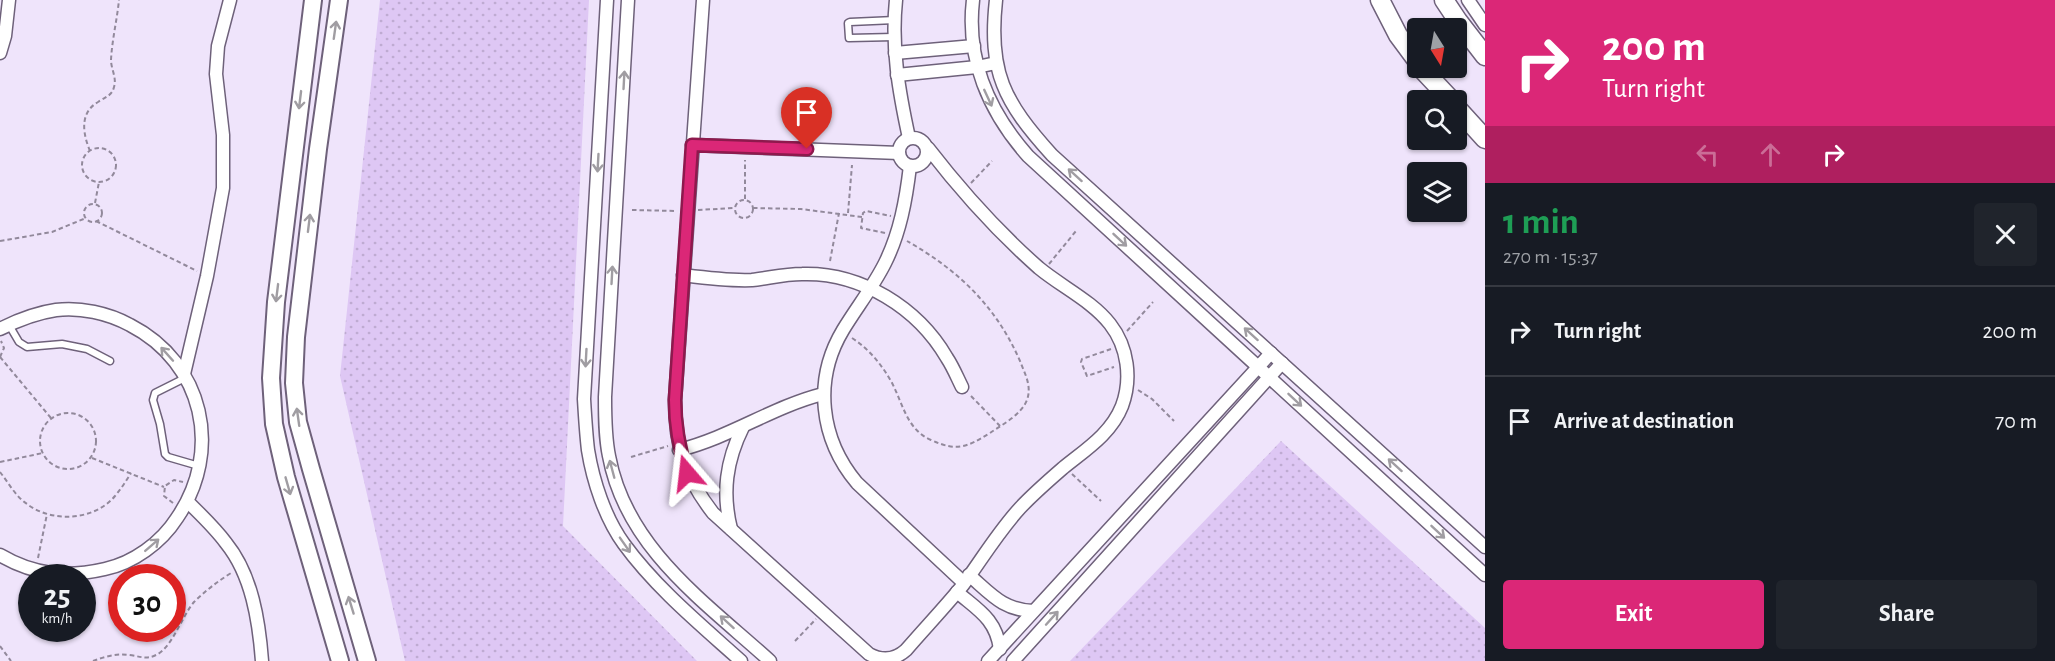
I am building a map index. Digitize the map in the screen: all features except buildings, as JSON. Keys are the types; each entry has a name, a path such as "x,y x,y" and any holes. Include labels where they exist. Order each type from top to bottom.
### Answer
{"main road":[{"path":"1380,0 1407,47"},
{"path":"1444,0 1485,57"},
{"path":"1430,78 1442,90"},
{"path":"1467,119 1485,139"}],"street":[{"path":"0,53 5,36 9,0"},
{"path":"185,376 224,189 224,153 216,74 218,46 230,0"},
{"path":"313,0 276,302 271,378 274,424 286,477 340,661"},
{"path":"339,0 318,149 296,337 294,383 298,422 310,469 367,661"},
{"path":"607,0 584,399 588,450 606,511 622,542 648,574 741,661"},
{"path":"628,0 605,397 605,427 609,456 616,485 628,513 662,562 770,661"},
{"path":"703,0 675,400 675,424 679,447 687,473 698,494 713,513 869,654 879,659 891,659 906,650 963,583 1022,506 1098,440 1112,424 1122,406 1127,387 1127,363 1121,341 1098,311 1043,271 1014,246 963,193 928,148 918,139 909,138 902,144 899,153 902,161 915,166 924,162 928,148"},
{"path":"896,0 894,37 897,75 909,138"},
{"path":"973,0 974,46 977,67 985,92 998,117 1028,156 1485,575"},
{"path":"996,0 993,31 996,63 1013,107 1028,129 1052,154 1485,547"},
{"path":"1468,0 1485,25"},
{"path":"895,53 974,46"},
{"path":"897,75 996,63"},
{"path":"692,145 899,153"},
{"path":"910,166 902,218 886,262 872,288 842,331 834,348 823,394 829,435 837,455 857,483 963,583 997,632 1000,649"},
{"path":"683,275 733,280 815,274 831,276 872,288 901,307 926,330 946,357 962,387"},
{"path":"4,327 27,316 58,310 88,311 118,318 145,333 168,353 185,376 196,401 202,426 202,452 195,486 186,505 170,530 145,552 115,567 96,571"},
{"path":"988,661 1271,352"},
{"path":"1013,661 1282,363"},
{"path":"679,447 706,443 777,409 823,394"},
{"path":"731,529 726,484 731,455 743,427"},
{"path":"186,505 227,544 240,566 257,618 262,661"},
{"path":"0,555 18,564"},
{"path":"963,583 1012,609 1033,611"}],"lane":[{"path":"894,37 849,38 848,23 895,20"},
{"path":"4,327 27,347 62,344 87,349 110,362"},
{"path":"185,376 155,393 153,400 165,454 168,457 200,466"}],"path":[{"path":"90,151 84,137 83,121 88,110 97,102 107,98 114,88 111,62 119,0"},
{"path":"105,149 113,156 116,166 113,175 99,182 89,178 83,170 83,159 90,151 105,149"},
{"path":"745,160 745,200"},
{"path":"963,193 992,161"},
{"path":"848,214 852,165"},
{"path":"95,204 99,182"},
{"path":"745,200 753,207 752,214 744,219 738,217 734,208 737,202 745,200"},
{"path":"95,204 102,212 96,221"},
{"path":"86,218 84,215 86,208 95,204"},
{"path":"753,207 862,217"},
{"path":"632,210 687,211 734,208"},
{"path":"897,235 861,228 862,217 865,211 902,218"},
{"path":"830,261 838,213"},
{"path":"0,241 52,231 86,218 207,276"},
{"path":"1043,271 1076,231"},
{"path":"1127,363 1087,376 1081,362 1121,341 1154,302"},
{"path":"0,338 4,348 0,357 51,418"},
{"path":"962,387 1000,426"},
{"path":"1127,387 1147,395 1174,421"},
{"path":"72,413 79,414 90,422 97,441 91,457 77,467 64,469 51,464 43,453 40,440 41,433 51,418 59,414 72,413"},
{"path":"631,457 679,447"},
{"path":"0,462 43,453"},
{"path":"91,457 164,487"},
{"path":"1065,467 1101,501"},
{"path":"0,472 25,504 47,514 61,517 81,516 99,509 115,498 131,473"},
{"path":"186,505 166,499 163,493 164,487 174,480 195,486"},
{"path":"37,564 47,514"},
{"path":"93,661 110,655 128,654 138,658 159,654 168,645 185,615 210,587 240,566"},
{"path":"795,641 823,612"},
{"path":"0,646 10,661"},
{"path":"146,661 149,657"}],"shaded area":[{"path":"380,0 589,0 563,526 697,661 405,661 340,376"},
{"path":"1281,441 1485,628 1485,661 1070,661"}],"route":[{"path":"687,473 679,450 675,424 675,400 692,145 807,149"}]}
